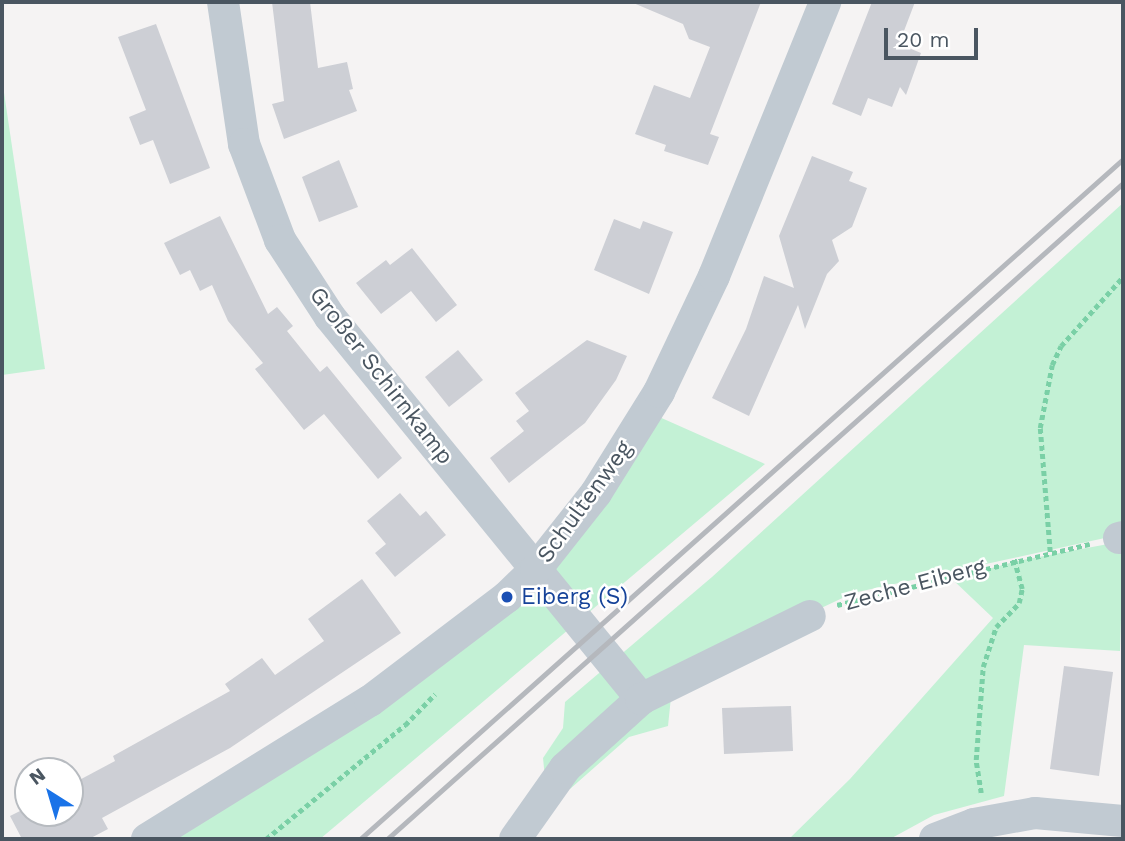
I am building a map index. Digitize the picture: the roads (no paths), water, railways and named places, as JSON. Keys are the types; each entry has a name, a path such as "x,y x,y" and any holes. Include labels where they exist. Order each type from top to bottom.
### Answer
{"street":[{"name":"Großer Schirnkamp","path":"223,2 244,144 280,240 330,317 536,569"},
{"name":"Schultenweg","path":"147,839 370,701 436,652 536,569 596,494 659,393 714,276 825,2"},
{"path":"536,569 642,699"},
{"path":"515,839 565,768 642,699 810,616"},
{"path":"935,839 986,822 1035,813 1123,821"}],"railway":[{"path":"360,839 1123,159"},
{"path":"387,839 1123,183"}],"place":[{"name":"Eiberg (S)","path":"507,597"}]}
